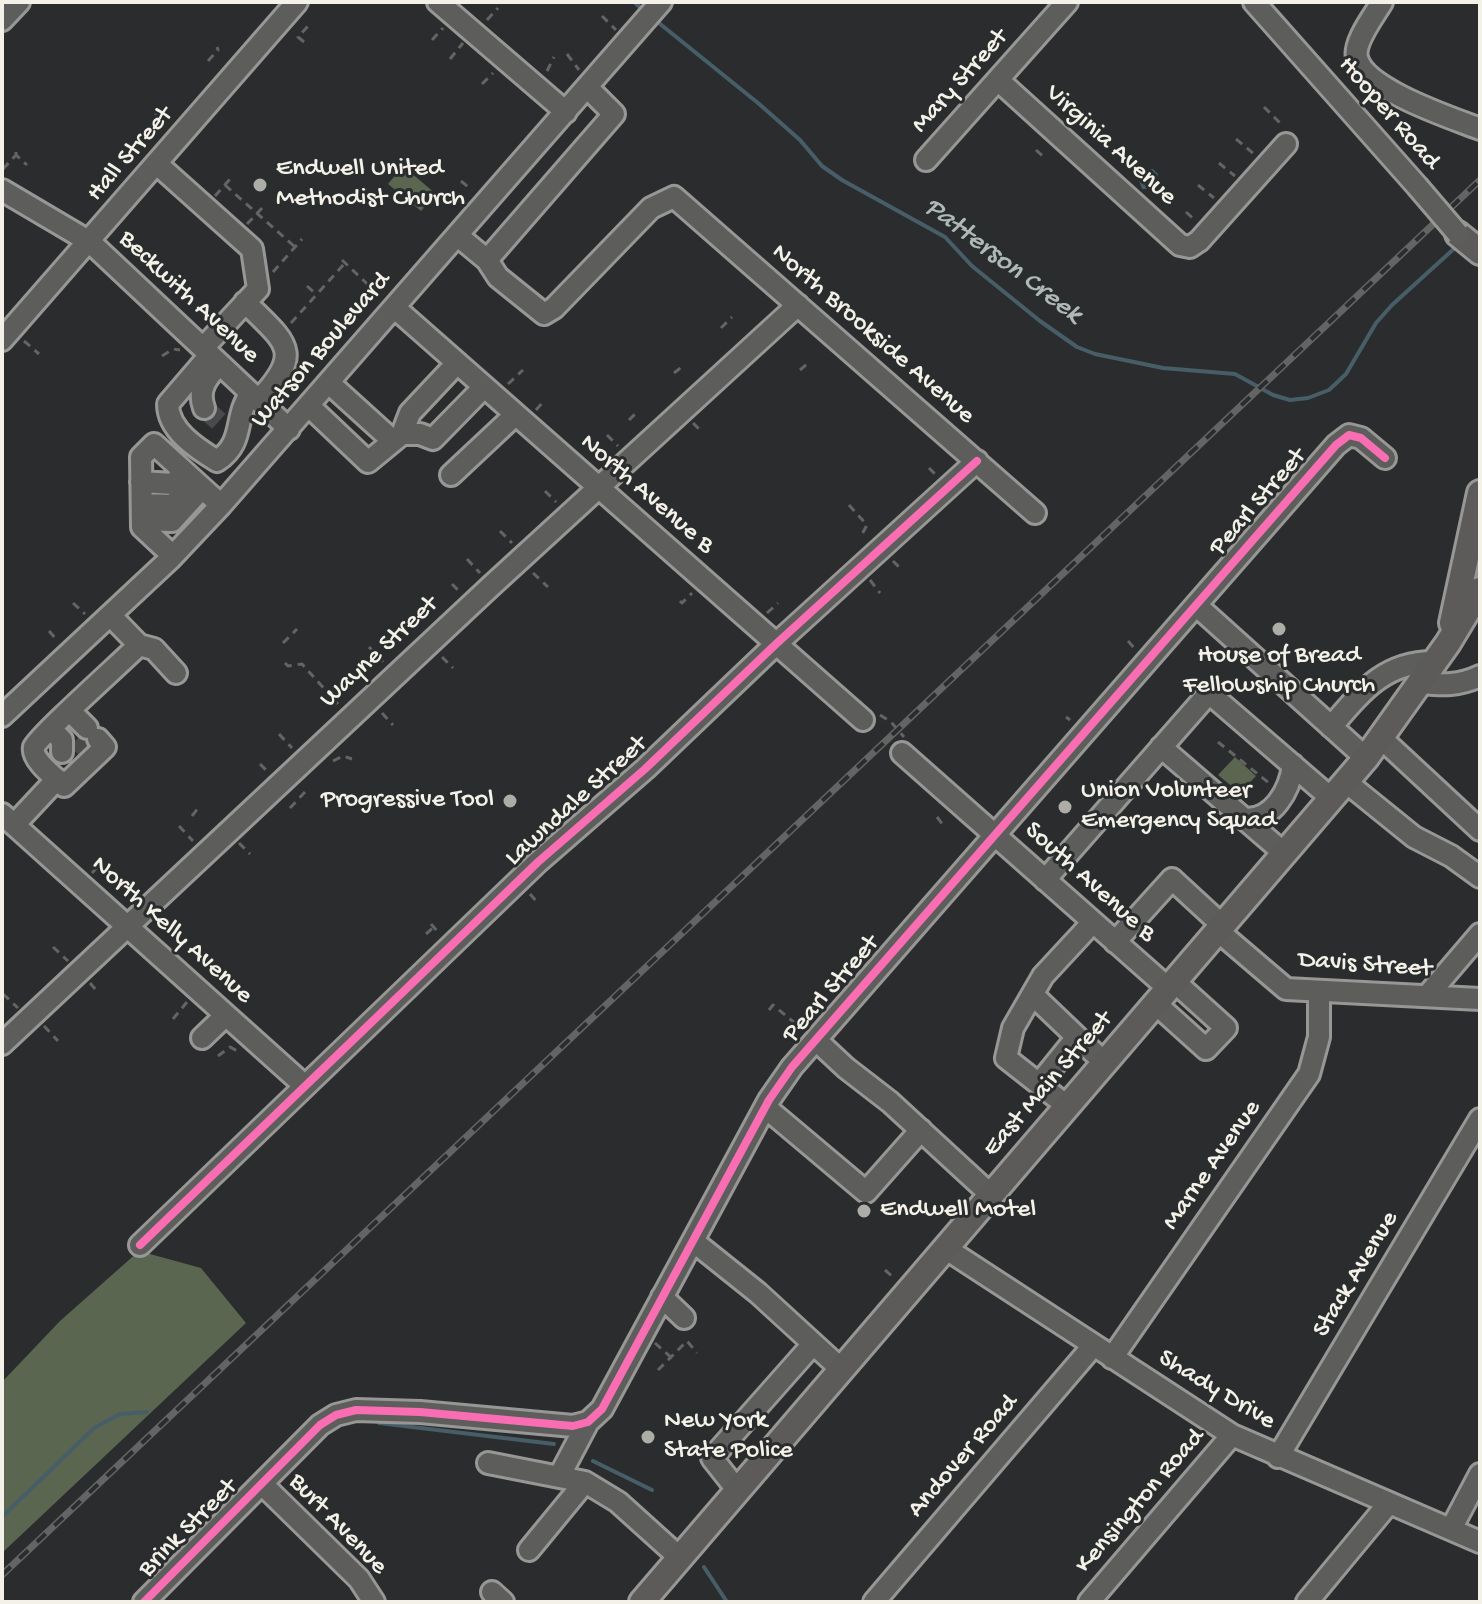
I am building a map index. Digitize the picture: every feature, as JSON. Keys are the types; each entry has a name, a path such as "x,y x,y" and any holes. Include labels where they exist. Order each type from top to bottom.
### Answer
{"main road":[{"path":"1458,234 1480,252"},
{"path":"1441,652 1480,493"},
{"name":"East Main Street","path":"642,1602 1366,758 1477,601"}],"street":[{"path":"2,20 19,2"},
{"name":"Hall Street","path":"7,335 297,2"},
{"path":"438,2 566,112"},
{"name":"Watson Boulevard","path":"2,716 42,667 110,615 173,556 221,505 329,383 388,302 458,236 566,112 583,80 624,33 661,2"},
{"name":"Mary Street","path":"926,160 1067,2"},
{"name":"Hooper Road","path":"1254,2 1417,186 1480,264"},
{"path":"1382,2 1357,46 1361,66 1395,95 1480,129"},
{"path":"458,236 487,260 614,114 583,80"},
{"name":"Virginia Avenue","path":"998,80 1180,245 1190,247 1199,241 1286,144"},
{"path":"157,164 252,249 251,296 285,345 286,362 275,383 245,401 233,430 230,453 217,461 172,424 168,404 251,296"},
{"name":"Beckwith Avenue","path":"2,190 90,242 204,354 289,429"},
{"name":"North Brookside Avenue","path":"487,260 498,277 544,314 554,308 651,208 674,197 1035,513"},
{"name":"North Avenue B","path":"388,302 863,720"},
{"name":"Wayne Street","path":"2,1044 516,551 598,488 798,305"},
{"path":"204,354 206,397"},
{"path":"309,406 368,462 397,438 410,413 457,363"},
{"path":"329,383 397,438 420,434 433,439 484,387"},
{"path":"451,475 515,415"},
{"name":"Pearl Street","path":"560,1475 588,1422 602,1409 765,1107 792,1067 1336,445 1349,435 1361,438 1385,458"},
{"path":"173,556 142,527 141,457 154,444 221,505"},
{"name":"Lawndale Street","path":"140,1245 262,1117 305,1086 538,862 645,769 776,644 977,461"},
{"path":"141,478 173,484 190,477"},
{"path":"142,512 172,521 190,477"},
{"path":"1196,605 1366,758"},
{"path":"110,615 139,645 154,649 176,673"},
{"path":"76,745 35,745 33,750 36,758 64,786 76,745 70,711 139,645"},
{"path":"1331,727 1360,694 1392,669 1422,662 1441,652"},
{"path":"1421,683 1451,686 1480,676"},
{"path":"1045,880 1209,693 1293,765 1451,856 1480,877"},
{"path":"1381,738 1480,830"},
{"path":"1161,747 1285,854"},
{"name":"South Avenue B","path":"902,753 1093,922 1167,992"},
{"path":"1244,819 1260,816 1278,802 1290,785 1293,765"},
{"path":"8,819 57,779"},
{"name":"North Kelly Avenue","path":"8,819 305,1086"},
{"name":"Davis Street","path":"1115,942 1172,879 1286,989 1480,999"},
{"path":"1067,1106 1006,1058 1013,1028 1043,976 1093,922"},
{"path":"1427,996 1480,934"},
{"name":"Marne Avenue","path":"1112,1358 1309,1074 1317,1052 1319,991"},
{"path":"1033,995 1105,1063"},
{"path":"202,1038 226,1015"},
{"path":"1039,1084 1077,1037"},
{"path":"816,1040 991,1195"},
{"path":"765,1107 866,1192 921,1130"},
{"name":"Stack Avenue","path":"1278,1457 1480,1119"},
{"path":"693,1241 758,1293 841,1369"},
{"name":"Shady Drive","path":"945,1248 1232,1435 1480,1542"},
{"path":"662,1297 684,1318"},
{"path":"738,1491 712,1458 813,1344"},
{"name":"Andover Road","path":"874,1602 1093,1346"},
{"path":"262,1484 320,1425 336,1415 356,1410 420,1412 573,1426 588,1422"},
{"name":"Kensington Road","path":"1089,1602 1232,1435"},
{"path":"488,1463 585,1482 618,1502 680,1558"},
{"path":"1451,1529 1480,1474"},
{"path":"529,1550 585,1482"},
{"name":"Brink Street","path":"144,1602 262,1484"},
{"name":"Burt Avenue","path":"262,1484 359,1579 374,1602"},
{"path":"1307,1602 1389,1503"}],"path":[{"path":"487,21 498,8"},
{"path":"602,16 624,33"},
{"path":"304,42 298,37 310,24"},
{"path":"432,40 444,27"},
{"path":"450,59 463,43"},
{"path":"208,61 218,50 217,47"},
{"path":"567,54 583,80"},
{"path":"547,71 554,57"},
{"path":"482,84 496,70"},
{"path":"1059,98 1081,120"},
{"path":"1264,107 1280,123"},
{"path":"155,113 159,116 165,110"},
{"path":"1236,139 1255,154"},
{"path":"1036,150 1045,158"},
{"path":"3,169 16,153 27,165"},
{"path":"1219,163 1236,177"},
{"path":"205,207 231,178"},
{"path":"461,181 472,190"},
{"path":"225,185 295,247"},
{"path":"1198,185 1217,200"},
{"path":"237,236 264,206"},
{"path":"1186,212 1198,223"},
{"path":"251,296 302,239"},
{"path":"775,248 788,260 790,258"},
{"path":"279,336 343,262 388,302"},
{"path":"307,286 317,295"},
{"path":"721,326 732,317"},
{"path":"7,335 39,354"},
{"path":"162,356 173,349 204,354"},
{"path":"800,370 807,364"},
{"path":"674,373 683,366"},
{"path":"507,385 523,370"},
{"path":"536,410 544,401"},
{"path":"629,420 636,413"},
{"path":"691,420 702,432"},
{"path":"607,435 618,446"},
{"path":"929,468 937,476"},
{"path":"545,491 556,502"},
{"path":"849,505 867,525 860,535 866,541"},
{"path":"500,531 548,587"},
{"path":"890,558 902,570"},
{"path":"467,559 480,573"},
{"path":"868,579 880,593"},
{"path":"452,584 460,592"},
{"path":"680,601 682,603 694,592"},
{"path":"73,603 85,614"},
{"path":"767,613 778,603"},
{"path":"283,643 297,629"},
{"path":"49,631 57,640"},
{"path":"369,647 384,662"},
{"path":"285,663 288,666 302,664 339,704"},
{"path":"863,720 874,712 891,722 907,740 902,753"},
{"path":"279,734 292,748"},
{"path":"1218,742 1274,787"},
{"path":"333,761 343,756 352,759"},
{"path":"260,764 267,771"},
{"path":"290,808 305,792"},
{"path":"192,816 199,807"},
{"path":"937,817 943,825"},
{"path":"179,826 193,841"},
{"path":"92,873 102,862"},
{"path":"526,891 538,903"},
{"path":"426,934 434,927"},
{"path":"173,1019 198,990"},
{"path":"769,1010 773,1005 816,1040"},
{"path":"218,1056 230,1047 244,1055"},
{"path":"885,1270 893,1277"},
{"path":"643,1333 672,1358"},
{"path":"658,1370 687,1341 697,1353"}],"green space":[{"path":"403,166 436,194 421,211 388,184"},
{"path":"1235,757 1256,776 1240,793 1218,775"},
{"path":"139,1251 201,1268 246,1323 2,1553 2,1382 60,1321"}],"water":[{"path":"1153,169 1158,174 1157,178 1148,189 1142,189 1139,180"}],"waterway":[{"name":"Patterson Creek","path":"634,2 644,11"},
{"name":"Patterson Creek","path":"654,19 758,103 800,140 822,166 945,237 972,266 1040,321 1077,347 1095,354 1163,368 1235,374 1273,395 1290,400 1308,398 1329,390 1346,374 1376,323 1457,246"},
{"path":"2,1517 94,1428 120,1414 147,1412"},
{"path":"379,1423 554,1444"},
{"path":"593,1461 652,1490"},
{"path":"704,1567 727,1602"}],"tunnel":[{"path":"204,408 226,428"},
{"path":"77,739 87,749"}],"railway":[{"path":"2,1575 1480,180"}],"cycle path":[{"path":"144,1602 320,1425 336,1415 356,1410 420,1412 573,1426 588,1422 602,1409 769,1100 792,1067 1336,445 1349,435 1361,438 1385,458"},
{"path":"140,1245 538,862 645,769 776,644 977,461"}],"place":[{"name":"Endwell United Methodist Church","path":"260,185"},
{"name":"House of Bread Fellowship Church","path":"1279,629"},
{"name":"Progressive Tool","path":"510,801"},
{"name":"Union Volunteer Emergency Squad","path":"1065,807"},
{"name":"Endwell Motel","path":"864,1211"},
{"name":"New York State Police","path":"648,1437"}]}
